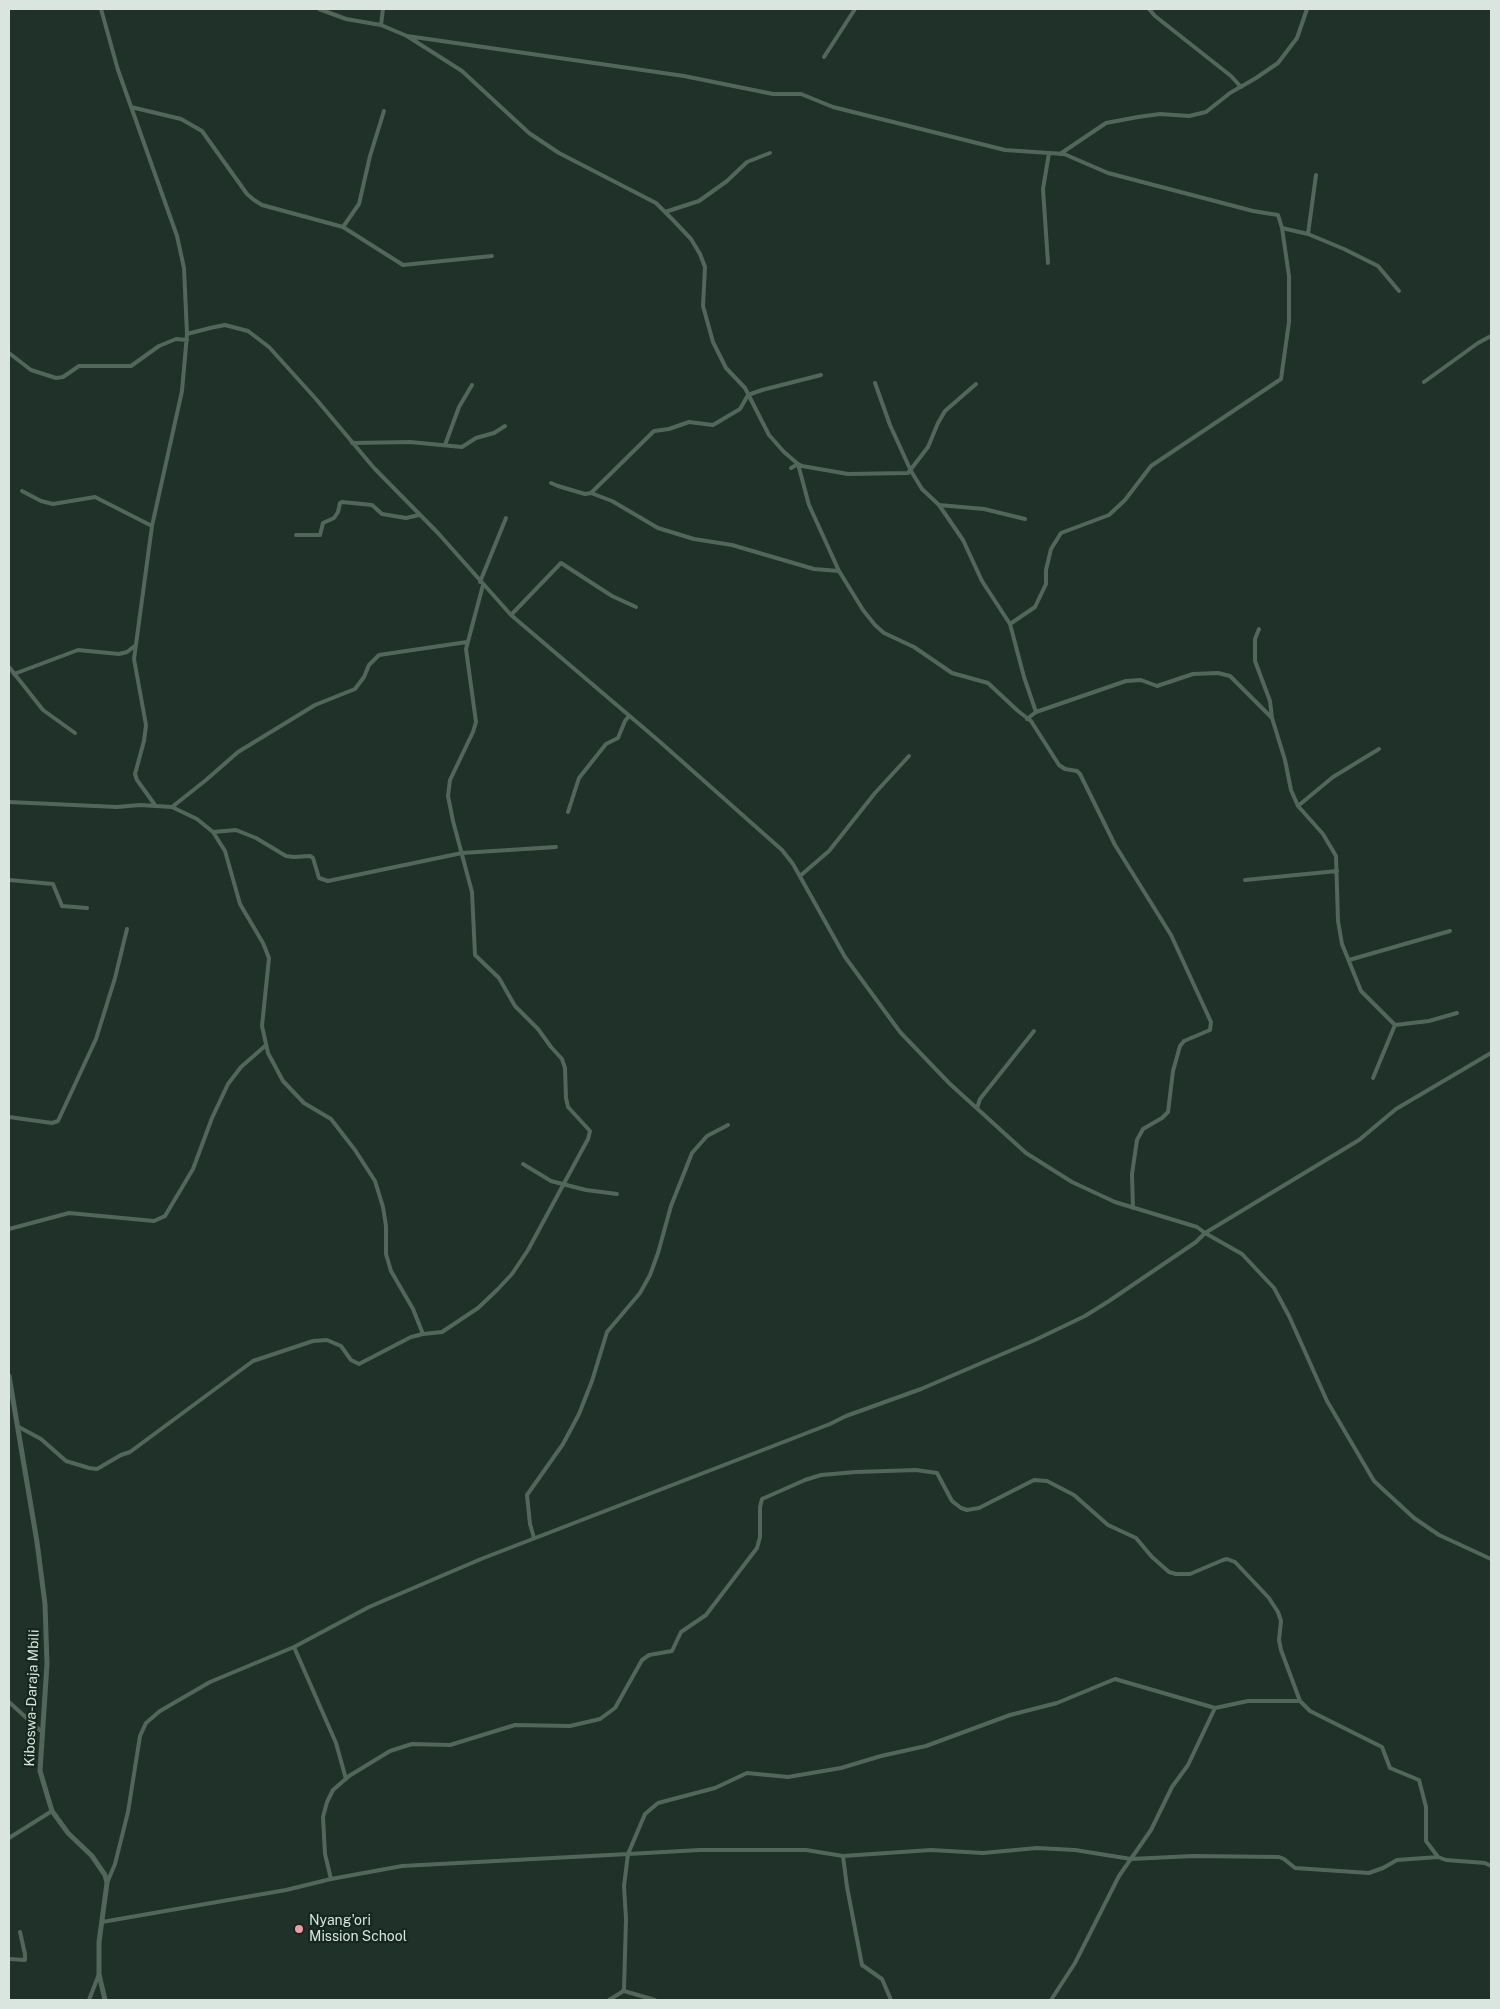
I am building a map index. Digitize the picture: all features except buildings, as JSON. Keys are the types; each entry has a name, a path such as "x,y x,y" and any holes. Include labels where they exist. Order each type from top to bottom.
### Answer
{"main road":[{"name":"Kiboswa-Daraja Mbili","path":"9,1376 11,1398 18,1426 37,1542 47,1627 47,1664 40,1771 52,1811 68,1833 92,1856 108,1883"},
{"path":"105,2000 99,1974 99,1942 108,1883"}],"street":[{"path":"101,9 118,70 177,236 184,268 187,334 184,375 178,416 152,526 134,659 146,725 144,741 135,774 137,780 156,805"},
{"path":"319,9 346,19 381,25 408,36 462,71 529,133 559,154 656,203 691,239 700,254 705,267 703,306 713,342 726,368 745,388 769,435 798,464 848,474 908,473 928,447 945,411 976,384"},
{"path":"381,25 383,9"},
{"path":"824,57 855,9"},
{"path":"1149,9 1155,16 1231,76 1241,87"},
{"path":"1060,154 1106,123 1160,114 1189,116 1206,112 1278,63 1297,38 1307,9"},
{"path":"408,36 684,76 773,94 801,94 833,108 1005,150 1064,154 1108,174 1254,211 1278,215 1282,228 1289,276 1289,322 1281,379 1151,466 1125,500 1109,515 1061,533 1052,548 1046,570 1046,584 1035,607 1010,624"},
{"path":"131,108 182,119 202,131 247,194 262,205 343,227 403,264 492,256"},
{"path":"343,227 359,204 370,156 384,111"},
{"path":"665,212 699,200 727,181 747,162 770,153"},
{"path":"1048,263 1043,189 1049,153"},
{"path":"1308,234 1316,175"},
{"path":"1282,228 1308,234 1378,266 1399,291"},
{"path":"187,334 225,325 238,328 255,336 269,347 374,468 438,533 481,584 511,615 764,832 782,850 800,876 845,957 900,1032 929,1064 1026,1153 1057,1174 1107,1198 1133,1208 1197,1227 1204,1234 1242,1254 1274,1288 1289,1316 1328,1402 1374,1480 1414,1518 1439,1535 1491,1559"},
{"path":"1424,382 1478,343 1491,336"},
{"path":"9,352 31,370 62,378 79,366 131,366 159,346 176,339 187,340"},
{"path":"591,494 654,431 669,429 690,422 713,425 740,409 748,395 821,375"},
{"path":"875,383 890,425 911,471 922,489 939,505 963,540 982,581 1010,624 1024,677 1036,712"},
{"path":"445,445 459,408 472,385"},
{"path":"352,443 410,442 464,446 476,438 494,434 505,426"},
{"path":"791,468 798,464"},
{"path":"798,464 809,505 839,571 863,610 884,633 914,647 952,673 988,683 1027,719 1040,734 1059,765 1065,769 1077,770 1115,845 1171,935 1210,1022 1210,1030 1184,1041 1180,1046 1172,1071 1168,1112 1162,1118 1143,1129 1137,1140 1132,1174 1133,1208"},
{"path":"551,483 612,501 658,528 694,539 732,545 814,569 839,571"},
{"path":"22,491 41,501 53,504 95,497 152,526"},
{"path":"296,535 320,535 323,523 334,518 342,502 372,506 382,514 406,518 419,515"},
{"path":"939,505 984,509 1025,519"},
{"path":"18,1426 41,1439 66,1461 98,1469 121,1455 130,1452 253,1361 313,1341 327,1340 341,1346 351,1360 360,1364 411,1337 442,1332 478,1308 512,1274 528,1250 588,1139 590,1131 568,1107 565,1068 562,1059 538,1029 515,1006 499,978 475,954 472,892 448,796 450,780 476,722 466,662 467,642 481,584 506,518"},
{"path":"511,615 561,563 612,596 636,607"},
{"path":"1259,629 1255,639 1256,661 1270,701 1272,718 1285,760 1291,790 1298,806 1330,844 1336,856 1338,921 1342,944 1361,991 1395,1025"},
{"path":"172,806 238,752 315,705 355,689 364,677 369,665 379,655 467,642"},
{"path":"14,674 78,650 120,654 136,644"},
{"path":"9,667 43,710 75,733"},
{"path":"1027,719 1036,712 1126,681 1141,680 1157,686 1184,676 1218,673 1230,676 1272,718"},
{"path":"568,812 579,778 606,744 618,738 625,720 629,716"},
{"path":"1298,806 1333,777 1379,749"},
{"path":"800,876 829,851 875,793 909,756"},
{"path":"9,802 117,807 172,806 197,819 213,832 226,851 240,904 268,950 269,965 262,1026 265,1046 283,1081 304,1102 331,1120 356,1150 375,1181 383,1207 386,1226 386,1254 391,1271 413,1309 422,1334"},
{"path":"213,832 236,830 247,833 286,856 310,856 313,858 319,878 328,881 462,853 556,847"},
{"path":"1245,880 1337,871"},
{"path":"9,880 53,884 62,906 87,908"},
{"path":"9,1117 52,1123 58,1121 96,1039 115,978 127,929"},
{"path":"1349,960 1450,931"},
{"path":"1395,1025 1429,1021 1457,1013"},
{"path":"1373,1078 1395,1025"},
{"path":"977,1108 980,1099 1034,1030"},
{"path":"9,1229 69,1213 154,1221 165,1216 193,1169 212,1118 228,1084 241,1067 265,1046"},
{"path":"108,1883 124,1829 140,1736 146,1723 160,1711 210,1682 294,1647 370,1607 534,1538 830,1424 846,1416 921,1389 1035,1340 1085,1316 1196,1242 1204,1234 1359,1140 1396,1109 1491,1052"},
{"path":"534,1538 530,1524 527,1495 563,1444 579,1414 592,1381 607,1332 640,1293 650,1275 674,1199 692,1152 707,1136 728,1125"},
{"path":"523,1164 551,1181 586,1190 617,1194"},
{"path":"331,1879 325,1854 323,1817 332,1790 346,1778 390,1751 412,1744 450,1745 515,1725 570,1726 582,1724 607,1715 615,1708 642,1660 649,1655 672,1651 680,1632 706,1615 757,1548 760,1537 760,1507 762,1499 821,1475 856,1472 933,1471 939,1476 952,1501 967,1510 979,1508 1034,1480 1041,1479 1074,1495 1116,1530 1136,1538 1168,1572 1190,1574 1223,1560 1231,1560 1269,1598 1278,1612 1281,1621 1280,1650 1300,1701 1310,1711 1382,1747 1390,1768 1419,1780 1426,1807 1426,1841 1438,1857"},
{"path":"294,1647 336,1743 346,1778"},
{"path":"624,1991 626,1918 624,1886 628,1854 645,1814 658,1803 715,1788 747,1773 788,1777 841,1768 881,1756 926,1746 1010,1716 1057,1703 1115,1679 1215,1708 1248,1701 1300,1701"},
{"path":"9,1702 42,1732"},
{"path":"1051,2000 1076,1963 1119,1876 1151,1830 1172,1787 1188,1765 1215,1708"},
{"path":"9,1838 52,1811"},
{"path":"102,1922 422,1864 700,1850 806,1850 843,1856 931,1850 983,1853 1017,1849 1063,1849 1131,1859 1192,1856 1279,1857 1295,1868 1368,1873 1383,1868 1397,1860 1438,1857 1446,1860 1491,1866"},
{"path":"843,1856 862,1966 882,1979 891,2000"},
{"path":"9,1959 25,1960 26,1954 20,1932"},
{"path":"88,2000 99,1974"},
{"path":"609,2000 624,1991 655,2000"}],"place":[{"name":"Nyang'ori Mission School","path":"299,1929"}]}
